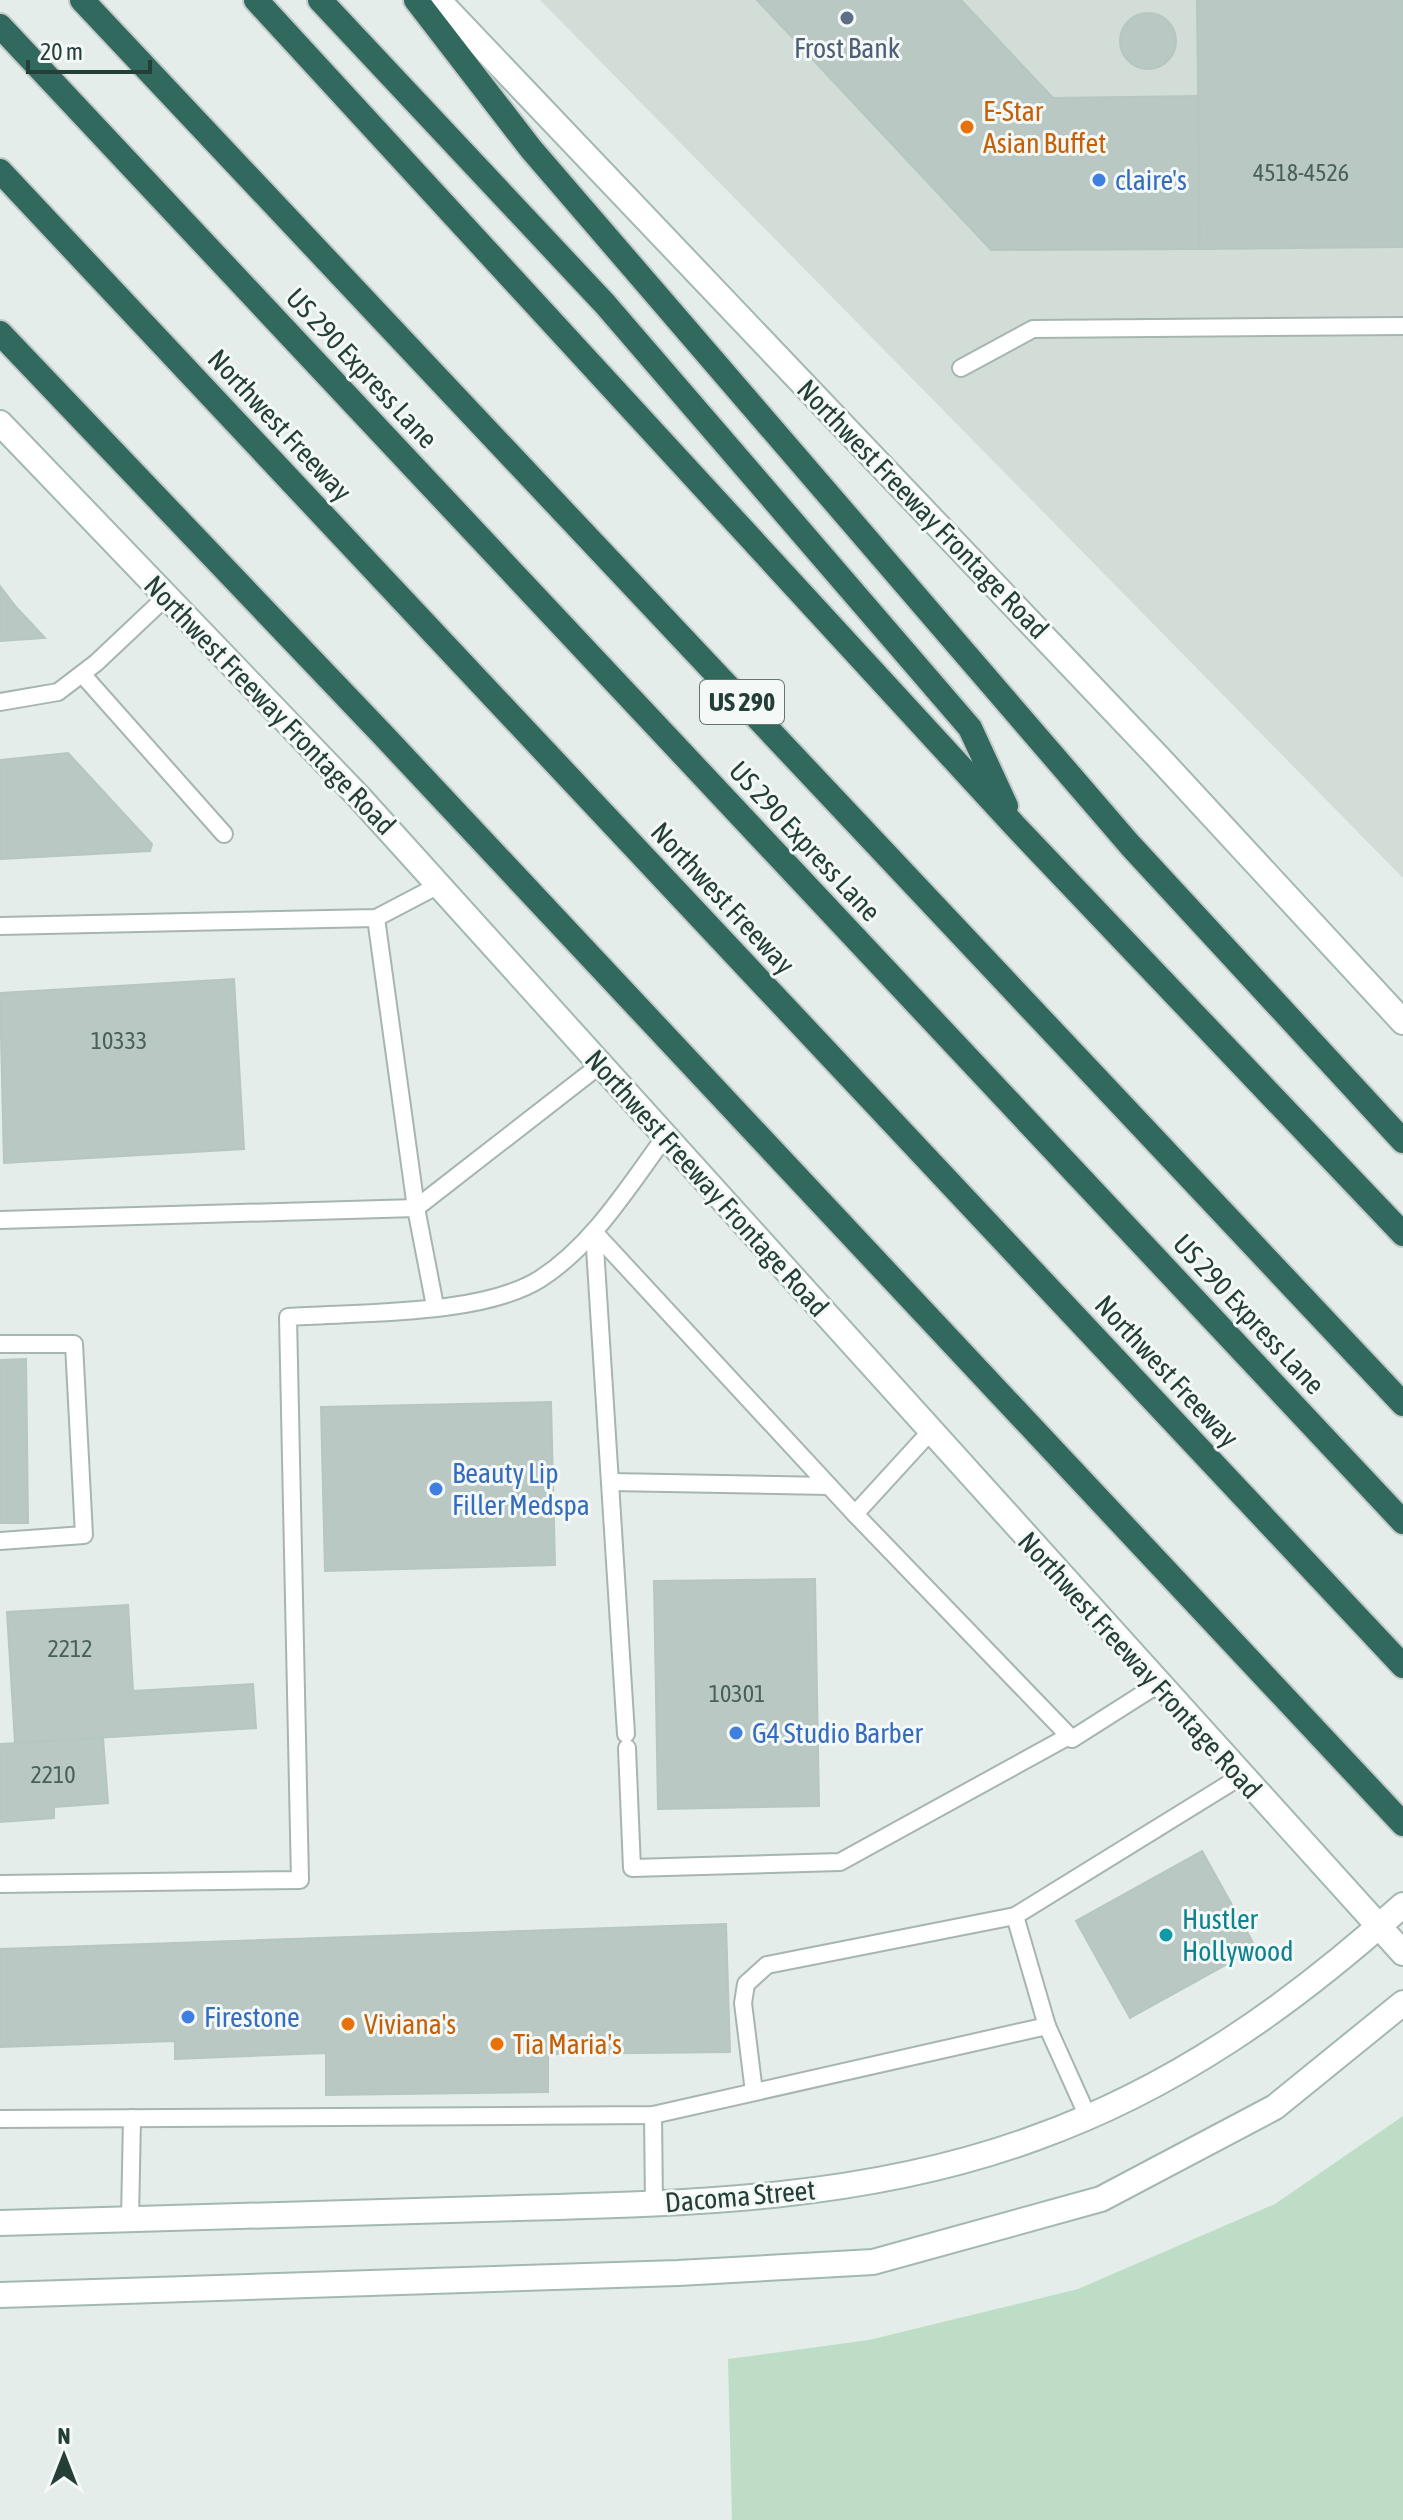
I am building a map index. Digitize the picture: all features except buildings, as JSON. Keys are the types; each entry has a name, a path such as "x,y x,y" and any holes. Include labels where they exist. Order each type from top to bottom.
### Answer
{"highway":[{"name":"US 290","path":"82,0 1403,1404"},
{"path":"256,0 1015,826 1403,1234"},
{"path":"320,0 605,304 970,728 1015,826"},
{"path":"416,0 531,149 1130,845 1403,1141"},
{"name":"US 290 Express Lane","path":"0,26 1397,1516"},
{"name":"Northwest Freeway","path":"0,171 1403,1666"},
{"path":"0,333 373,725 1403,1824"}],"main road":[{"name":"Northwest Freeway Frontage Road","path":"438,0 1160,759 1403,1022"},
{"name":"Northwest Freeway Frontage Road","path":"0,423 359,797 1240,1777 1403,1953"},
{"name":"Dacoma Street","path":"0,2223 654,2204 835,2188 918,2173 1032,2139 1088,2117 1203,2059 1264,2020 1403,1905"},
{"path":"0,2295 662,2274 873,2262 1101,2199 1275,2107 1403,2003"}],"lane":[{"path":"961,368 1033,329 1403,326"},
{"path":"0,702 58,692 167,596"},
{"path":"82,674 224,834"},
{"path":"0,926 376,918 439,885"},
{"path":"376,918 416,1208 435,1306"},
{"path":"0,1220 416,1208 600,1065"},
{"path":"0,1884 300,1880 288,1317 477,1303 539,1279 594,1232 665,1137"},
{"path":"594,1232 632,1868 840,1862 1069,1736"},
{"path":"594,1232 855,1514 1072,1739 1157,1685"},
{"path":"0,1344 74,1344 84,1535 0,1541"},
{"path":"855,1514 930,1432"},
{"path":"610,1482 829,1486"},
{"path":"754,2092 743,2003 746,1984 767,1965 1015,1916 1240,1777"},
{"path":"1015,1916 1047,2026 1088,2117"},
{"path":"0,2119 653,2115 1047,2026"},
{"path":"653,2115 654,2204"},
{"path":"130,2219 132,2118"}],"shaded area":[{"path":"540,0 1403,0 1403,878"}],"green space":[{"path":"1403,2116 1403,2520 732,2520 728,2359 869,2340 1078,2289 1275,2204"}],"place":[{"name":"Frost Bank","path":"847,18"},
{"name":"E-Star Asian Buffet","path":"967,127"},
{"name":"claire's","path":"1099,180"},
{"name":"Beauty Lip Filler Medspa","path":"436,1489"},
{"name":"G4 Studio Barber","path":"736,1733"},
{"name":"Hustler Hollywood","path":"1166,1935"},
{"name":"Firestone","path":"188,2017"},
{"name":"Viviana's","path":"348,2024"},
{"name":"Tia Maria's","path":"497,2044"}]}
